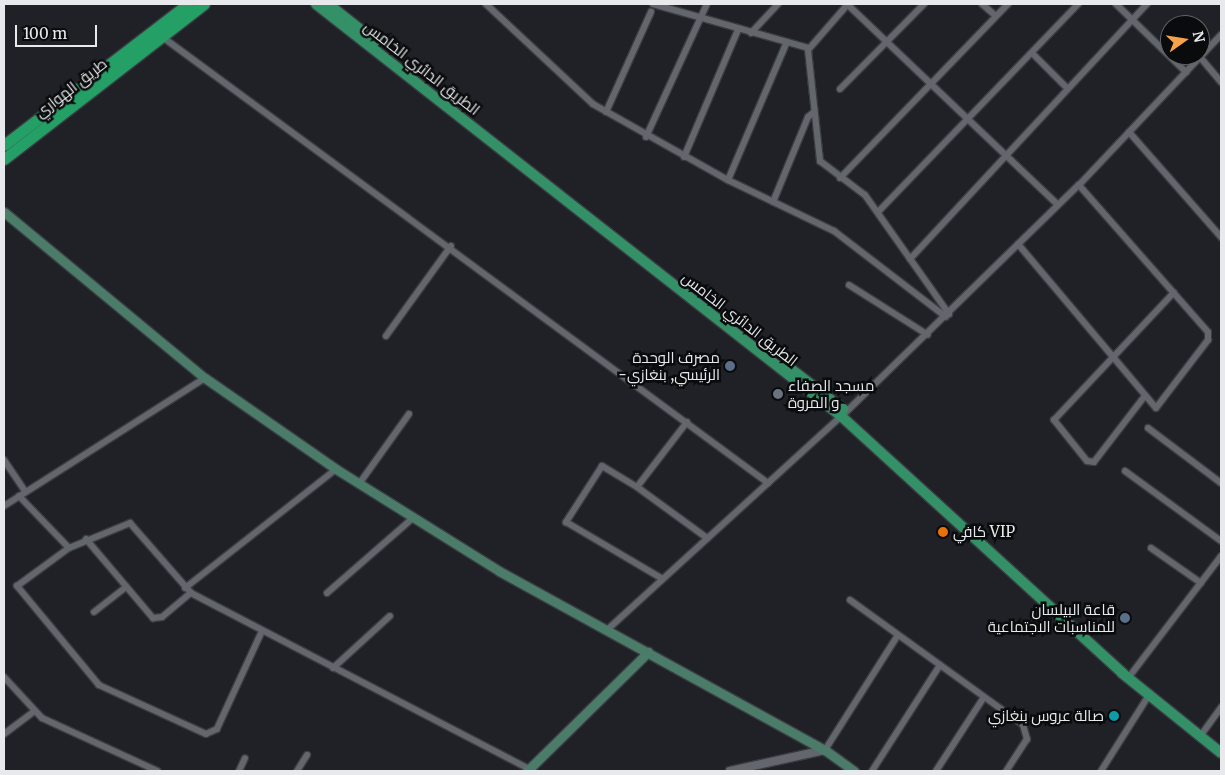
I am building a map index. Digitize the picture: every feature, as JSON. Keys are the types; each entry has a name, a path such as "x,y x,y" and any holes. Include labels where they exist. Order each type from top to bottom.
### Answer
{"highway":[{"name":"طريق الهواري","path":"4,159 188,4"},
{"name":"طريق الهواري","path":"4,145 204,4"}],"main road":[{"name":"الطريق الدائري الخامس","path":"316,4 496,141 843,414 1132,672 1204,731 1219,747"},
{"name":"الطريق الدائري الخامس","path":"328,4 496,141"},
{"path":"4,212 205,378 336,469 413,518 607,630 825,750 854,771"},
{"name":"الطريق الدائري الخامس","path":"843,414 1149,695 1219,747"},
{"path":"528,770 648,652"}],"street":[{"path":"486,4 518,29 568,84 606,112 646,137 728,180 834,231 947,316"},
{"path":"653,4 697,20 809,48"},
{"path":"646,137 697,20 707,4"},
{"path":"751,33 778,4"},
{"path":"947,316 865,195 820,162 809,48 847,4 1057,204"},
{"path":"840,89 924,4"},
{"path":"982,4 996,16"},
{"path":"840,178 1008,4"},
{"path":"878,212 969,120 1078,4"},
{"path":"1116,4 1186,72"},
{"path":"910,259 1005,154 1147,4"},
{"path":"606,112 651,12"},
{"path":"684,157 738,30"},
{"path":"1210,47 1221,35"},
{"path":"161,36 450,246 768,483"},
{"path":"728,180 787,42"},
{"path":"1032,53 1067,88"},
{"path":"607,630 661,578 768,483 928,335 1057,204 1079,185 1193,65"},
{"path":"1207,65 1221,82"},
{"path":"773,202 808,117 814,112"},
{"path":"1129,132 1221,237"},
{"path":"1018,244 1144,397 1156,408 1210,336 1174,292 1079,185"},
{"path":"386,336 450,246"},
{"path":"849,285 928,335"},
{"path":"1144,397 1094,462 1087,461 1054,416 1174,292"},
{"path":"4,506 205,378"},
{"path":"359,484 409,414"},
{"path":"637,487 687,422"},
{"path":"1148,428 1221,483"},
{"path":"4,460 25,491"},
{"path":"661,578 566,522 602,466 609,466 707,538"},
{"path":"185,588 336,469"},
{"path":"1125,471 1221,542"},
{"path":"18,496 69,548"},
{"path":"327,593 413,518"},
{"path":"262,631 212,733 155,713 99,685 18,590 21,579 69,548 86,539 130,523 191,593 528,770"},
{"path":"86,539 155,619 191,593"},
{"path":"1151,548 1200,583"},
{"path":"1132,672 1221,556"},
{"path":"94,612 126,587"},
{"path":"850,600 984,697 1028,732 1006,771"},
{"path":"333,668 390,616"},
{"path":"732,770 825,750 898,635"},
{"path":"872,771 940,665"},
{"path":"4,677 33,712 157,771"},
{"path":"1101,771 1149,695"},
{"path":"936,771 984,697"},
{"path":"1204,731 1221,708"},
{"path":"4,734 33,712"},
{"path":"297,771 307,756"},
{"path":"239,771 245,758"}],"place":[{"name":"مصرف الوحدة -الرئيسي, بنغازي","path":"730,366"},
{"name":"مسجد الصفاء و المروة","path":"778,394"},
{"name":"كافي VIP","path":"943,532"},
{"name":"قاعة البيلسان للمناسبات الاجتماعية","path":"1125,618"},
{"name":"صالة عروس بنغازي","path":"1114,716"}]}
